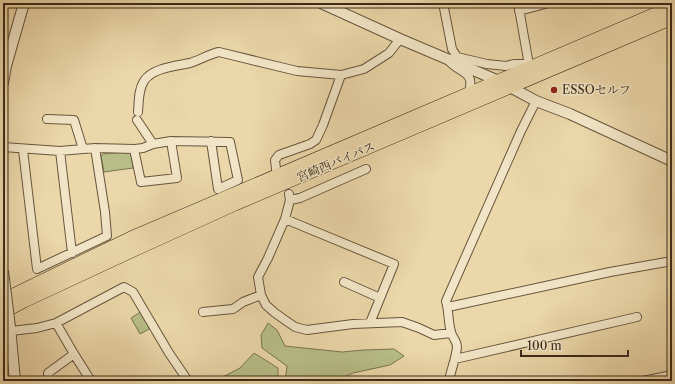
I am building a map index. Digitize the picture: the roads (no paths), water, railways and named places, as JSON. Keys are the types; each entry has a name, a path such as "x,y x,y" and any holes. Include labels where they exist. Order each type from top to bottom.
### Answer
{"highway":[{"name":"宮崎西バイパス","path":"3,300 131,238 463,96 504,84 535,63 672,7"},
{"name":"宮崎西バイパス","path":"3,312 60,284 504,84 672,18"}],"street":[{"path":"3,83 6,66 24,3"},
{"path":"321,3 400,39 452,58 536,101 570,114 672,161"},
{"path":"443,3 452,49 452,66 466,73 470,80 471,86 468,94 463,96"},
{"path":"452,58 506,66 535,63 518,7 549,3"},
{"path":"153,144 137,116 140,92 146,78 160,70 191,62 208,54 219,52 297,71 340,75 364,69 389,53 400,39"},
{"path":"276,169 275,160 279,155 310,144 316,140 323,125 340,75"},
{"path":"449,381 450,372 455,359 457,344 451,333 446,301 521,131 536,101"},
{"path":"47,119 74,120 83,149"},
{"path":"134,148 141,182 177,178 171,141"},
{"path":"3,148 60,151 95,148 143,148 153,144 171,141 211,141 230,142 238,180 218,188 211,141"},
{"path":"23,150 37,269 108,236 95,148"},
{"path":"60,151 72,253"},
{"path":"366,168 300,198 290,197 285,219 258,278 266,305 275,313 295,326 307,330 370,323 402,322 434,335 451,333"},
{"path":"285,219 394,264 370,323"},
{"path":"448,307 610,272 672,261"},
{"path":"3,271 15,381"},
{"path":"344,282 380,298"},
{"path":"10,329 37,328 56,322 124,287 133,292 169,354 188,381"},
{"path":"203,312 233,310 243,302 262,295"},
{"path":"455,359 637,317"},
{"path":"56,322 91,381"},
{"path":"49,381 48,373 74,354"},
{"path":"643,381 672,375"}],"place":[{"name":"ESSOセルフ","path":"554,90"}]}
